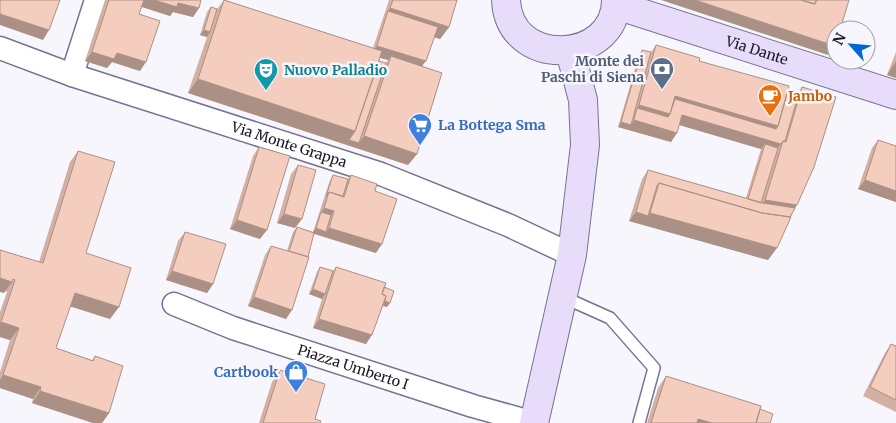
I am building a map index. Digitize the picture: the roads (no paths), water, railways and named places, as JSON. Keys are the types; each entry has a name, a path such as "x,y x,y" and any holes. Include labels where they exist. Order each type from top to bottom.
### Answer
{"main road":[{"path":"506,0 512,24 523,37 537,46 554,51 570,51 586,45 600,35 610,21 616,3"},
{"name":"Via Dante","path":"616,3 896,95"},
{"path":"534,423 572,255 586,145 583,100 570,51"}],"street":[{"path":"72,74 96,0"},
{"name":"Via Monte Grappa","path":"0,48 72,74 381,174 508,225 572,255"},
{"name":"Piazza Umberto I","path":"174,304 233,328 473,406 534,423"}],"lane":[{"path":"563,297 610,318 654,368 639,423"}],"place":[{"name":"Monte dei Paschi di Siena","path":"662,90"},
{"name":"Nuovo Palladio","path":"266,91"},
{"name":"Jambo","path":"770,117"},
{"name":"La Bottega Sma","path":"420,146"},
{"name":"Cartbook","path":"296,393"}]}
